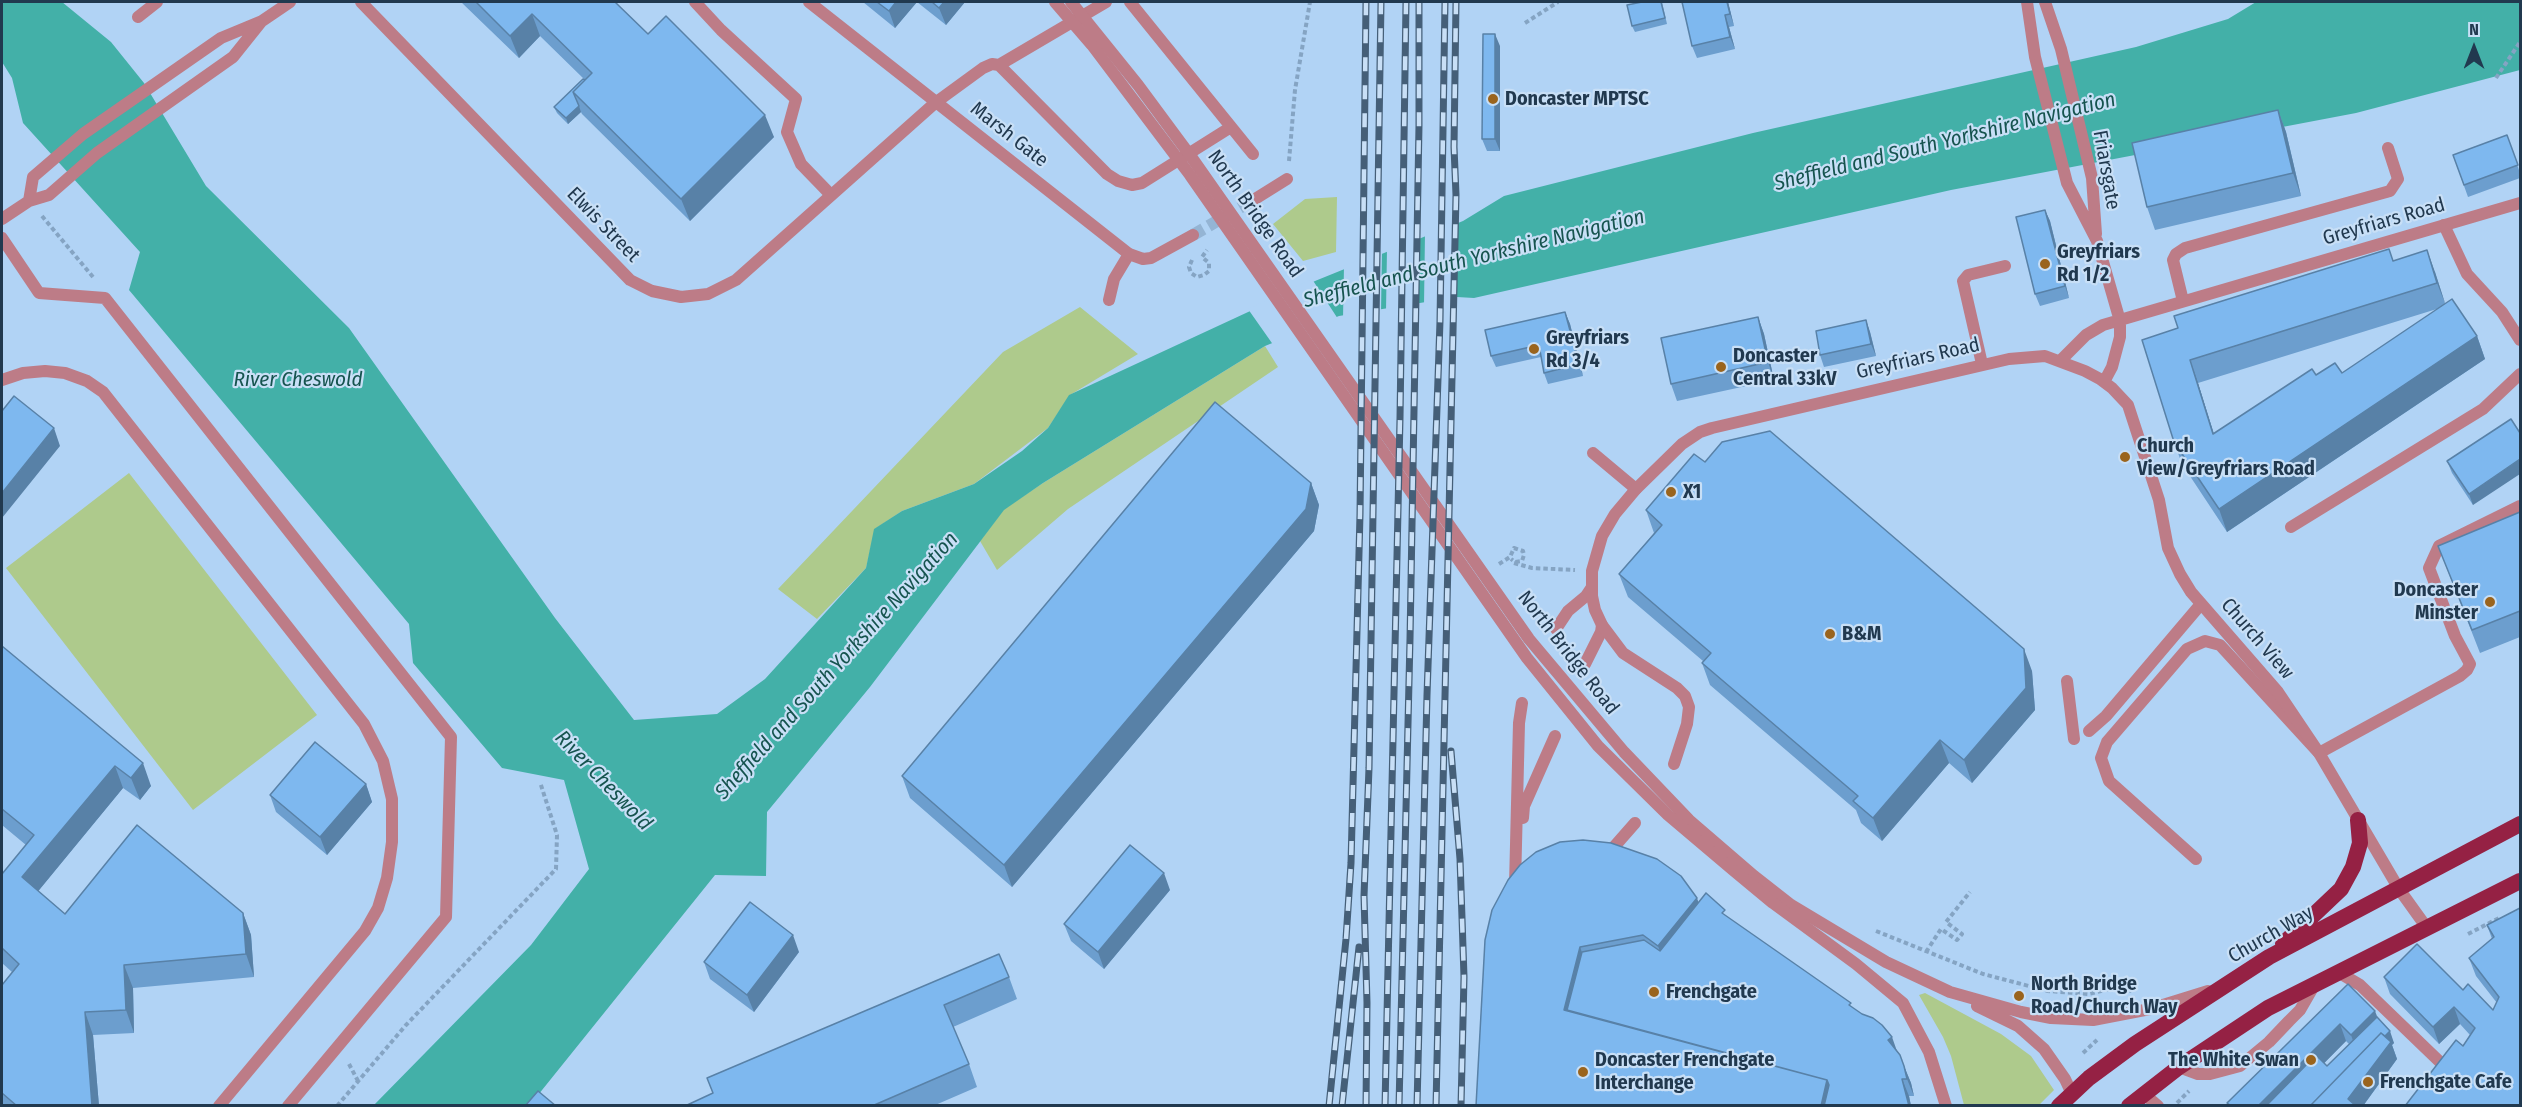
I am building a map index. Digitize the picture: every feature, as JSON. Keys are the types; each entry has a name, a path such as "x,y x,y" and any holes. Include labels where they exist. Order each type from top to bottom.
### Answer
{"highway":[{"path":"2269,957 2341,889 2353,867 2360,843 2358,820"},
{"name":"Church Way","path":"2059,1106 2073,1100 2135,1044 2269,957 2520,824"},
{"path":"2129,1106 2179,1067 2268,1008 2520,881"}],"street":[{"path":"138,17 157,2"},
{"path":"28,201 33,177 83,134 221,38 262,21 290,2"},
{"name":"Elwis Street","path":"361,2 630,280 652,291 681,297 708,294 736,280 935,103 983,68 992,64 999,65 1107,2"},
{"path":"695,2 721,30 796,99 787,132 801,164 831,195"},
{"name":"Marsh Gate","path":"809,2 1129,254"},
{"name":"North Bridge Road","path":"1054,2 1092,45 1190,175 1527,658 1598,746 1668,814 1733,870 1773,903 1857,964 1903,1003 1929,1052 1946,1106"},
{"name":"North Bridge Road","path":"1071,2 1131,76 1192,158 1529,639 1604,730 1673,805 1754,876 1791,905 1869,953 1950,992 2021,1012 2051,1018 2093,1020 2166,1005 2239,978"},
{"path":"1130,2 1253,154"},
{"name":"Friarsgate","path":"2027,2 2035,57 2067,183 2097,242 2120,321"},
{"name":"Friarsgate","path":"2045,2 2061,49 2091,178 2097,242"},
{"path":"2,219 28,201 49,195 98,153 234,57 262,21"},
{"path":"999,65 1107,174 1118,181 1132,185 1142,183 1231,127"},
{"path":"2183,301 2173,260 2176,254 2185,248 2390,190 2398,179 2388,148"},
{"path":"1255,199 1287,179"},
{"name":"Greyfriars Road","path":"2061,360 2086,335 2103,325 2520,203"},
{"path":"2444,225 2467,274 2502,312 2520,340"},
{"path":"1109,300 1114,279 1129,254 1143,259 1151,258 1193,235"},
{"path":"2,238 39,293 105,298 451,737 446,917 288,1106"},
{"path":"1982,364 1963,281 1968,274 2005,266"},
{"path":"2104,382 2112,367 2120,337 2120,321"},
{"name":"Greyfriars Road","path":"1674,764 1684,738 1689,707 1677,688 1623,653 1602,625 1595,610 1592,571 1602,536 1615,514 1636,489 1682,444 1700,432 1982,364 2024,356 2045,356 2085,370"},
{"name":"Church View","path":"2085,370 2104,382 2122,398 2133,413 2159,500 2168,548 2180,574 2201,604 2265,675 2319,753 2399,889 2427,928"},
{"path":"2,380 24,373 45,371 65,373 87,381 103,392 364,724 383,760 392,799 392,842 387,878 378,908 366,931 219,1106"},
{"path":"2291,527 2483,410 2520,374"},
{"path":"1593,453 1636,489"},
{"path":"2196,859 2109,781 2101,758 2107,742 2187,649 2205,641 2220,645 2319,753 2460,676 2467,670 2470,664 2455,636 2429,568 2439,546 2520,506"},
{"path":"1556,629 1568,611 1586,596 1592,587"},
{"path":"2089,732 2106,716 2201,604"},
{"path":"1585,664 1601,632 1602,625"},
{"path":"2067,681 2074,739"},
{"path":"1522,703 1519,735 1518,895 1524,806 1555,736"},
{"path":"1599,864 1635,824"},
{"path":"2338,972 2360,985 2441,1063"},
{"path":"2179,1067 2198,1074 2210,1074 2225,1072 2240,1066 2269,1042 2300,1010 2316,983"},
{"path":"1950,992 2018,1026 2044,1049 2066,1079 2073,1100"},
{"path":"2143,1093 2158,1106"}],"path":[{"path":"1287,179 1295,90 1310,2"},
{"path":"1525,23 1558,2"},
{"path":"2496,78 2520,42"},
{"path":"28,201 101,288 105,298"},
{"path":"1194,258 1190,263 1190,270 1194,275 1201,277 1207,273 1209,267 1208,260 1202,257"},
{"path":"1510,557 1511,551 1518,548 1523,551 1523,559 1519,562 1511,559 1511,563 1532,568 1592,571"},
{"path":"337,1106 406,1025 556,870 557,835 540,782"},
{"path":"1926,952 1941,929 1957,940 1962,934 1946,922 1970,892"},
{"path":"1879,932 1983,974 2048,992 2088,994 2114,988 2136,991"},
{"path":"2175,1106 2193,1085"}],"shaded area":[{"path":"1337,197 1336,252 1303,261 1273,224 1305,199"},
{"path":"1080,307 1138,354 1070,395 1048,428 974,484 902,511 875,529 866,568 817,619 778,589 1003,352"},
{"path":"1265,346 1278,367 1068,509 997,570 980,541 1004,509"},
{"path":"129,473 317,715 193,810 6,568"},
{"path":"1925,993 2001,1034 2031,1056 2054,1090 2039,1105 1964,1105 1951,1056 1919,995"}],"water":[{"path":"2,2 62,2 111,42 144,83 206,186 349,328 555,618 634,720 717,714 765,679 866,568 874,529 902,511 974,484 1022,451 1048,428 1069,395 1315,281 1463,221 1504,196 1753,133 2136,47 2228,19 2256,2 2520,2 2520,70 2356,113 1951,190 1474,298 1457,297 1339,316 1265,346 1043,483 1004,510 870,687 767,812 766,876 715,875 530,1105 373,1106 531,945 589,869 564,780 502,768 413,663 409,624 129,290 140,252 23,123 12,78 2,62"}],"pier":[{"path":"1457,220 1456,300 1424,305 1425,233"},
{"path":"1419,235 1418,306 1386,311 1387,249"},
{"path":"1382,251 1381,312 1343,318 1344,266"},
{"path":"1312,279 1338,319 1274,346 1248,309"}],"building":[{"path":"476,2 615,2 648,34 666,16 765,115 681,199 573,92 592,73 532,14 510,36"},
{"path":"877,2 896,2 889,11"},
{"path":"932,2 944,2 939,8"},
{"path":"1661,2 1665,18 1632,26 1627,5"},
{"path":"1682,2 1727,2 1730,14 1725,15 1730,37 1692,46"},
{"path":"1483,34 1495,34 1495,139 1482,139"},
{"path":"583,79 585,80 573,92 579,106 566,118 554,107"},
{"path":"2278,110 2293,173 2147,207 2132,143"},
{"path":"2507,135 2518,165 2464,185 2453,155"},
{"name":"Greyfriars Rd 1/2","path":"2045,210 2065,286 2035,294 2016,217"},
{"path":"2389,249 2393,261 2427,250 2437,283 2190,360 2213,434 2312,369 2316,375 2335,363 2342,373 2452,299 2477,336 2219,509 2174,442 2142,340 2178,328 2174,316"},
{"name":"Greyfriars Rd 3/4","path":"1565,312 1579,364 1544,373 1539,345 1491,356 1485,330"},
{"path":"1758,317 1768,362 1671,384 1661,338"},
{"path":"1866,320 1871,344 1820,355 1816,331"},
{"path":"14,396 54,428 2,493 2,411"},
{"path":"1215,402 1311,483 1306,509 1004,865 902,776"},
{"path":"2511,419 2520,433 2520,459 2469,494 2447,461"},
{"name":"B&M","path":"1770,431 2024,649 2026,688 1964,760 1940,740 1873,818 1853,801 1858,796 1702,663 1711,653 1619,574 1662,525 1646,510 1694,454 1705,462 1722,442"},
{"name":"Doncaster Minster","path":"2520,512 2520,611 2472,630 2438,546"},
{"path":"2,646 143,763 131,778 115,766 22,877 65,914 137,825 243,913 246,954 124,965 126,1010 85,1012 92,1106 17,1106 2,1093 2,985 19,964 2,948 2,874 34,835 2,809"},
{"path":"315,742 366,784 320,837 270,795"},
{"name":"Frenchgate","path":"1583,840 1611,843 1657,859 1681,876 1697,898 1658,946 1643,935 1580,947 1564,1010 1827,1080 1821,1106 1476,1106 1485,940 1492,910 1508,880 1520,865 1536,852 1560,842"},
{"path":"1130,845 1164,873 1098,952 1064,924"},
{"path":"1706,893 1725,910 1722,913 1851,1003 1849,1005 1882,1025 1892,1037 1888,1040 1900,1055 1904,1066 1907,1079 1902,1079 1909,1106 1824,1106 1829,1085 1827,1080 1567,1010 1582,952 1644,940 1660,951"},
{"path":"750,902 793,935 747,995 704,962"},
{"path":"2520,908 2520,1106 2405,1106 2456,1040 2463,1046 2475,1028 2454,1007 2433,1027 2384,977 2417,944 2463,990 2468,984 2493,1010 2499,997 2469,958 2494,937 2487,925"},
{"path":"999,954 1009,977 944,1005 969,1064 872,1106 685,1106 713,1093 707,1078"},
{"path":"2348,984 2375,1011 2351,1035 2340,1024 2258,1106 2231,1106 2227,1103"},
{"path":"2377,1017 2390,1031 2385,1036 2381,1033 2310,1106 2266,1106 2316,1055 2327,1066"},
{"path":"2381,1033 2391,1042 2348,1099 2356,1106 2310,1106"},
{"path":"538,1091 556,1106 525,1106"}],"tunnel":[{"path":"1193,235 1255,199"}],"railway":[{"path":"1329,1106 1346,939 1351,863 1360,514 1366,2"},
{"path":"1366,1106 1367,1003 1364,896 1369,768 1381,2"},
{"path":"1385,1106 1400,418 1406,2"},
{"path":"1399,1106 1410,639 1419,2"},
{"path":"1417,1106 1427,695 1440,321 1445,2"},
{"path":"1436,1106 1456,195 1454,147 1456,2"},
{"path":"1451,751 1460,859 1464,977 1461,1106"},
{"path":"1342,1106 1359,947"}],"place":[{"name":"Doncaster MPTSC","path":"1493,99"},
{"name":"Greyfriars Rd 1/2","path":"2045,264"},
{"name":"Greyfriars Rd 3/4","path":"1534,349"},
{"name":"Doncaster Central 33kV","path":"1721,367"},
{"name":"Church View/Greyfriars Road","path":"2125,457"},
{"name":"X1","path":"1671,492"},
{"name":"Doncaster Minster","path":"2490,602"},
{"name":"B&M","path":"1830,634"},
{"name":"Frenchgate","path":"1654,992"},
{"name":"North Bridge Road/Church Way","path":"2019,996"},
{"name":"The White Swan","path":"2311,1060"},
{"name":"Doncaster Frenchgate Interchange","path":"1583,1072"},
{"name":"Frenchgate Cafe","path":"2368,1082"}],"water label":[{"name":"Sheffield and South Yorkshire Navigation","path":"1945,142"},
{"name":"Sheffield and South Yorkshire Navigation","path":"1474,259"},
{"name":"River Cheswold","path":"298,380"},
{"name":"Sheffield and South Yorkshire Navigation","path":"837,666"},
{"name":"River Cheswold","path":"603,781"}]}
